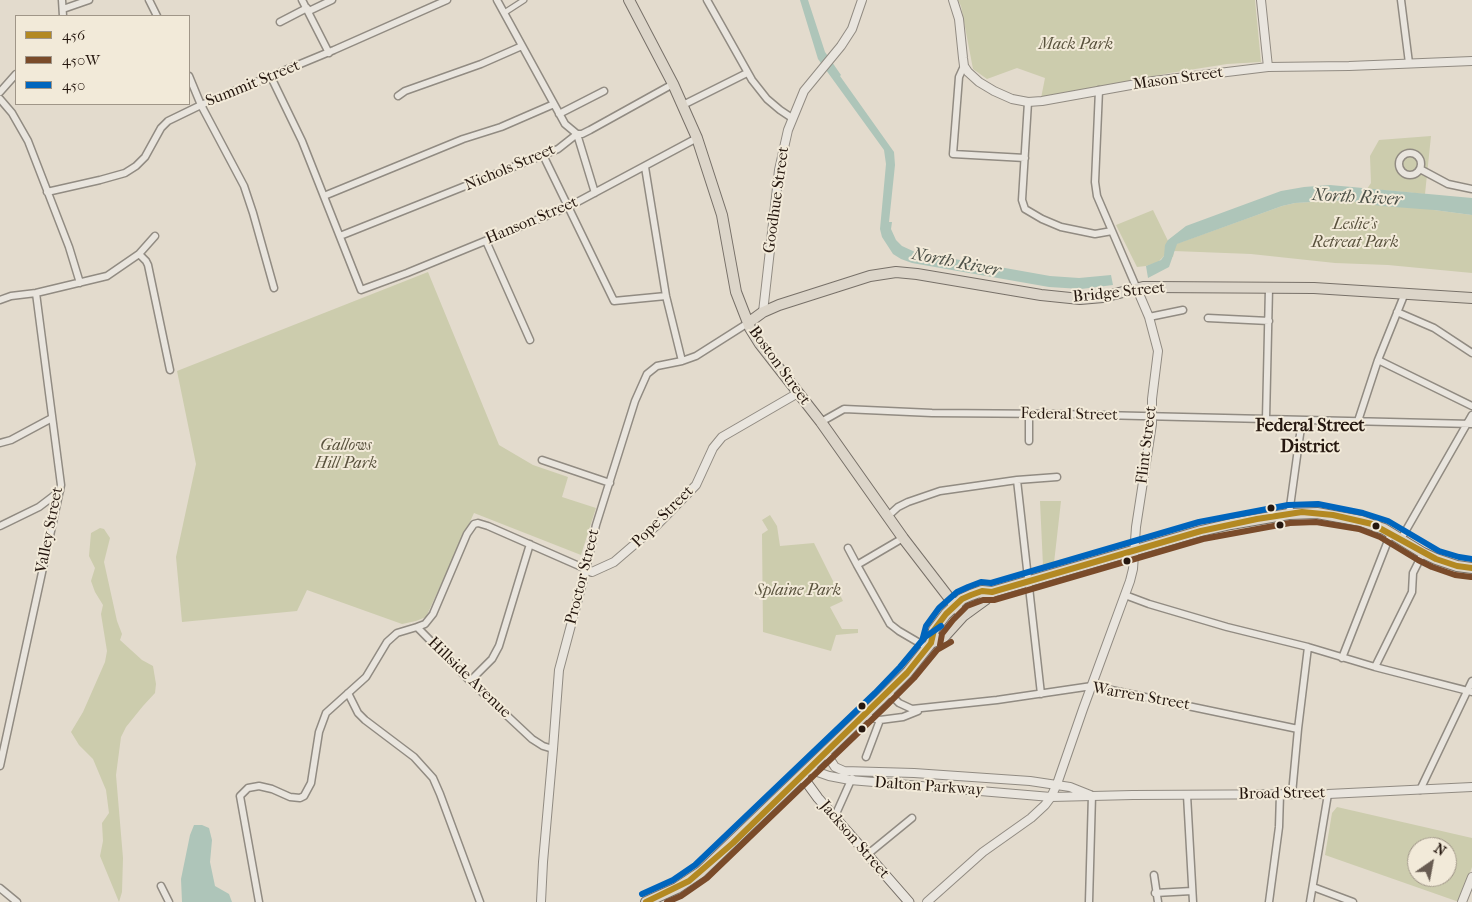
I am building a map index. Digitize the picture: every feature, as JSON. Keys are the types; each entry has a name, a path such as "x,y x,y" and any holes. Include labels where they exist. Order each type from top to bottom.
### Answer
{"main road":[{"name":"Boston Street","path":"629,0 673,84 697,138 722,215 736,292 748,323 760,344 820,422 887,517 963,616"},
{"name":"Bridge Street","path":"748,323 763,312 779,305 870,276 896,272 1067,298 1103,298 1150,287 1314,288 1472,298"},
{"path":"646,902 660,899 701,872 907,673 929,645 934,630 946,614 954,605 971,595 982,591 992,592 1224,525 1289,514 1317,513 1372,524 1423,553 1445,563 1472,568"},
{"path":"929,645 944,637 963,616 986,600 992,592"},
{"name":"Jackson Street","path":"805,772 818,798 908,902"}],"street":[{"path":"62,0 63,15"},
{"path":"63,8 89,0"},
{"path":"149,0 156,15"},
{"path":"302,0 329,53"},
{"path":"280,22 332,0"},
{"name":"Summit Street","path":"48,192 125,173 145,157 164,124 201,104 329,53 447,0"},
{"path":"497,0 559,114 565,124 577,134 595,193"},
{"path":"504,12 524,0"},
{"path":"707,0 747,73 767,99 792,118"},
{"name":"Goodhue Street","path":"763,312 779,170 792,118 804,91 835,54 852,29 862,0"},
{"path":"953,0 959,19 964,66 959,77 954,154 1025,158"},
{"path":"1261,0 1268,67"},
{"path":"1401,0 1409,63"},
{"path":"398,96 405,91 481,64 522,46"},
{"name":"Mason Street","path":"964,66 985,87 1003,96 1028,102 1171,79 1268,67 1472,61"},
{"path":"683,105 747,73"},
{"path":"0,92 15,75"},
{"path":"271,77 294,122 340,236"},
{"path":"190,78 201,104 244,186 274,288"},
{"name":"Nichols Street","path":"340,236 543,155 565,144 577,134 590,130 673,84"},
{"name":"Flint Street","path":"1050,797 1057,784 1133,569 1136,527 1152,417 1152,399 1158,351 1150,317 1100,204 1096,188 1098,90"},
{"path":"559,114 604,91"},
{"path":"0,99 12,113 23,131 48,192 80,283"},
{"path":"1028,102 1023,205 1029,212 1054,225 1067,229 1095,234 1112,231"},
{"path":"324,196 463,140 501,127 554,104"},
{"name":"Hanson Street","path":"340,236 361,290 568,208 697,138"},
{"path":"543,155 614,301 666,296"},
{"path":"645,167 666,296 682,362"},
{"path":"1420,169 1448,184 1472,189"},
{"path":"0,300 107,276 139,254 154,236"},
{"path":"486,241 530,340"},
{"path":"139,254 148,265 170,370"},
{"path":"1266,419 1269,288"},
{"name":"Valley Street","path":"0,766 60,491 36,292"},
{"path":"1358,421 1378,360 1405,293"},
{"path":"1150,317 1184,310"},
{"path":"1397,312 1434,328 1472,353"},
{"path":"1208,318 1269,321"},
{"name":"Proctor Street","path":"541,902 559,670 586,569 590,545 635,402 647,374 657,366 682,362 696,356 748,323"},
{"path":"1378,360 1472,406"},
{"name":"Pope Street","path":"586,569 592,572 614,562 657,525 696,485 713,448 722,437 798,393"},
{"name":"Federal Street","path":"820,422 844,409 932,413 1469,424"},
{"path":"1028,414 1029,441"},
{"path":"1401,540 1469,424 1472,415"},
{"path":"0,443 11,440 52,418"},
{"path":"1289,514 1302,420"},
{"path":"542,460 610,483"},
{"path":"887,517 898,507 908,502 940,491 1017,480 1057,477"},
{"path":"1017,480 1042,694"},
{"path":"0,526 39,507 60,491"},
{"path":"417,627 425,624 433,614 467,534 475,524 488,526 586,569"},
{"path":"1342,658 1391,534"},
{"path":"857,565 903,538"},
{"path":"470,681 492,659 500,646 530,544"},
{"path":"848,548 890,624 899,632 929,645"},
{"path":"1375,667 1412,592 1413,573 1423,553"},
{"path":"1125,596 1208,622 1308,647 1470,692"},
{"name":"Hillside Avenue","path":"259,902 240,796 244,790 259,786 295,798 304,796 311,783 322,721 330,708 370,672 392,636 403,630 417,627 470,681 532,739 543,746 554,749"},
{"path":"1292,794 1308,647"},
{"path":"1420,790 1470,692 1472,681"},
{"name":"Warren Street","path":"888,692 904,706 912,709 924,709 1092,686 1298,729"},
{"path":"348,693 358,713 364,720 414,757 433,778 480,902"},
{"name":"Warren Street","path":"864,716 880,720 903,718 924,709"},
{"path":"866,757 880,720"},
{"name":"Dalton Parkway","path":"826,753 838,770 914,773 1057,784"},
{"name":"Dalton Parkway","path":"805,772 850,780 1050,797"},
{"path":"835,816 855,772"},
{"name":"Broad Street","path":"1057,784 1092,795"},
{"name":"Broad Street","path":"1050,797 1074,798 1092,795 1328,794 1472,787"},
{"path":"1268,902 1279,828 1280,794"},
{"path":"1310,902 1328,794"},
{"path":"1089,902 1092,795"},
{"path":"1187,795 1192,902"},
{"path":"927,902 984,852 1030,818 1045,805 1050,797"},
{"path":"868,854 912,818"},
{"path":"1154,875 1155,893 1158,902"},
{"path":"1462,902 1472,877"},
{"path":"161,886 169,902"},
{"path":"1313,887 1353,902"},
{"path":"0,888 17,902"},
{"path":"1155,893 1192,891"}],"green space":[{"name":"Mack Park","path":"958,0 1255,0 1261,62 1227,64 1170,73 1041,98 1045,78 1017,68 987,79 973,69 961,6"},
{"name":"Leslie's Retreat Park","path":"1431,136 1425,194 1372,189 1434,210 1472,215 1472,273 1388,265 1335,263 1251,254 1174,251 1173,257 1164,256 1158,262 1137,267 1116,225 1153,210 1169,243 1176,244 1295,203 1346,200 1358,202 1371,183 1370,156 1379,140"},
{"name":"Gallows Hill Park","path":"428,272 499,445 533,465 568,477 562,497 596,508 581,555 474,513 426,617 416,621 402,624 307,590 297,611 182,622 176,557 196,464 177,371"},
{"path":"1040,501 1061,501 1054,563 1043,566"},
{"name":"Splaine Park","path":"770,515 777,526 780,546 814,543 843,601 830,607 842,629 858,629 858,633 836,635 831,651 763,632 762,534 768,530 762,520"},
{"path":"100,528 104,529 110,538 104,562 117,621 122,634 120,640 142,660 153,666 156,684 155,693 126,727 121,737 116,775 123,858 122,892 119,902 100,856 103,841 102,823 109,813 106,790 93,759 79,745 71,732 83,712 105,662 107,651 101,614 103,605 91,581 95,568 89,556 91,533"},
{"path":"1337,807 1472,838 1472,867 1459,902 1416,887 1457,887 1457,837 1407,837 1407,884 1325,855 1332,813"}],"water":[{"name":"North River","path":"800,0 808,0 825,52 894,152 895,165 889,222 892,222 891,229 896,240 902,246 915,252 1050,276 1079,278 1111,275 1113,285 1081,289 1049,287 912,263 893,254 882,237 880,229 886,164 884,150 818,59"},
{"name":"North River","path":"1330,185 1472,198 1472,215 1381,206 1346,200 1295,203 1177,244 1169,267 1148,278 1146,266 1161,260 1164,256 1165,245 1168,240 1186,226 1281,191"},
{"path":"194,825 202,825 209,828 212,840 210,862 215,886 229,894 232,902 182,902 181,879 190,835"}],"transit line":[{"name":"450","path":"922,641 926,626 939,608 957,592 981,582 991,583 1199,522 1288,505 1318,504 1363,513 1388,521 1439,551 1472,559"},
{"name":"456","path":"646,902 689,881 733,843 907,673 931,643 934,630 946,614 962,599 971,595 982,591 992,592 1201,531 1302,512 1333,515 1372,524 1436,559 1457,566 1472,568"},
{"name":"450W","path":"940,645 942,634 953,620 967,606 983,600 994,600 1203,539 1290,523 1316,522 1359,529 1380,537 1432,567 1455,575 1471,577"},
{"name":"450","path":"642,894 673,880 695,865 875,693 925,637 941,626"},
{"name":"450W","path":"667,902 681,896 707,878 887,705 914,678 937,650 951,642"}],"district":[{"name":"Federal Street District","path":"1310,437"}]}
